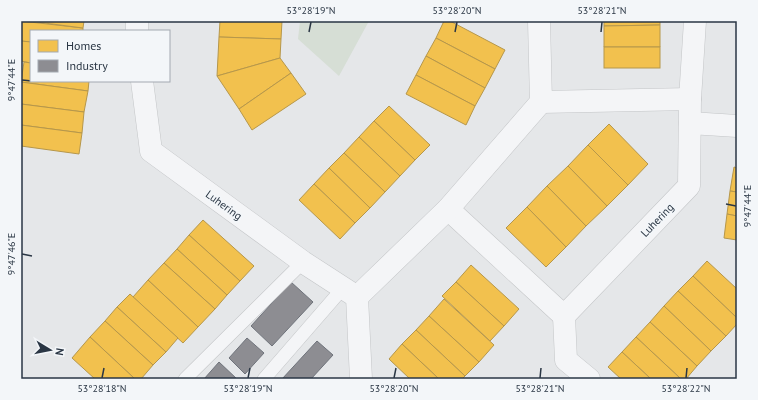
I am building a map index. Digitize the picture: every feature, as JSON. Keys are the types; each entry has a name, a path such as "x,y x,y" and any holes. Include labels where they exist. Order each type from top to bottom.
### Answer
{"street":[{"path":"361,379 350,293 448,209 541,102 539,21"},
{"name":"Luhering","path":"564,316 689,186 690,99 696,21"},
{"name":"Luhering","path":"142,82 151,151 303,262 350,293"},
{"path":"541,102 690,99"},
{"path":"690,123 737,126"},
{"path":"448,209 564,316 566,360 589,379"}],"lane":[{"path":"185,379 303,262"},
{"path":"264,379 350,293"}],"shaded area":[{"path":"300,21 369,21 339,76 298,39"}],"building: Homes":[{"path":"21,21 83,28 83,30 30,30 30,42 21,41"},
{"path":"29,21 84,21 83,28"},
{"path":"220,21 282,21 281,39 219,37"},
{"path":"444,21 450,21 505,50 495,69 436,38"},
{"path":"604,21 660,21 660,25 604,26"},
{"path":"660,25 660,47 604,47 604,26"},
{"path":"219,37 281,39 280,58 217,76"},
{"path":"436,38 495,69 485,88 426,56"},
{"path":"21,41 30,42 30,63 21,61"},
{"path":"604,47 660,47 660,68 604,68"},
{"path":"426,56 485,88 475,106 416,75"},
{"path":"280,58 291,73 239,109 217,76"},
{"path":"24,62 30,63 30,82 89,82 88,91 21,82"},
{"path":"291,73 306,94 252,130 239,109"},
{"path":"416,75 475,106 466,125 406,94"},
{"path":"21,82 88,91 84,112 21,104"},
{"path":"21,104 84,112 82,133 21,125"},
{"path":"389,106 430,145 415,160 374,121"},
{"path":"374,121 415,160 400,176 359,137"},
{"path":"609,124 648,164 628,185 588,145"},
{"path":"21,125 82,133 79,154 21,146"},
{"path":"359,137 400,176 385,192 344,153"},
{"path":"588,145 628,185 607,206 568,166"},
{"path":"344,153 385,192 370,208 329,168"},
{"path":"568,166 607,206 586,226 547,186"},
{"path":"734,167 737,168 737,192 730,191"},
{"path":"329,168 370,208 355,223 314,184"},
{"path":"314,184 355,223 340,239 299,200"},
{"path":"547,186 586,226 566,247 527,207"},
{"path":"730,191 737,192 737,216 727,214"},
{"path":"527,207 566,247 546,267 506,228"},
{"path":"727,214 737,216 737,240 724,238"},
{"path":"203,220 254,266 240,281 189,235"},
{"path":"189,235 240,281 227,295 177,249"},
{"path":"177,249 227,295 215,309 164,263"},
{"path":"707,261 737,289 737,318 693,276"},
{"path":"164,263 215,309 198,327 148,280"},
{"path":"471,265 519,309 504,326 456,282"},
{"path":"693,276 737,318 737,324 726,336 678,291"},
{"path":"148,280 198,327 183,343 133,297"},
{"path":"456,282 504,326 490,341 442,296"},
{"path":"678,291 726,336 711,351 664,306"},
{"path":"130,294 178,338 166,352 117,307"},
{"path":"444,299 494,345 479,362 429,316"},
{"path":"664,306 711,351 697,366 650,322"},
{"path":"117,307 166,352 153,365 105,321"},
{"path":"429,316 479,362 465,376 416,330"},
{"path":"105,321 153,365 141,379 135,379 90,337"},
{"path":"650,322 697,366 686,379 681,379 636,337"},
{"path":"416,330 465,376 462,379 439,379 402,344"},
{"path":"90,337 135,379 95,379 72,358"},
{"path":"636,337 681,379 651,379 622,352"},
{"path":"402,344 439,379 410,379 389,359"},
{"path":"622,352 651,379 621,379 608,367"}],"building: Industry":[{"path":"291,282 313,302 272,346 251,326"},
{"path":"247,338 264,353 245,374 229,358"},
{"path":"317,341 333,355 311,379 282,379"},
{"path":"219,362 237,379 204,379"}]}
